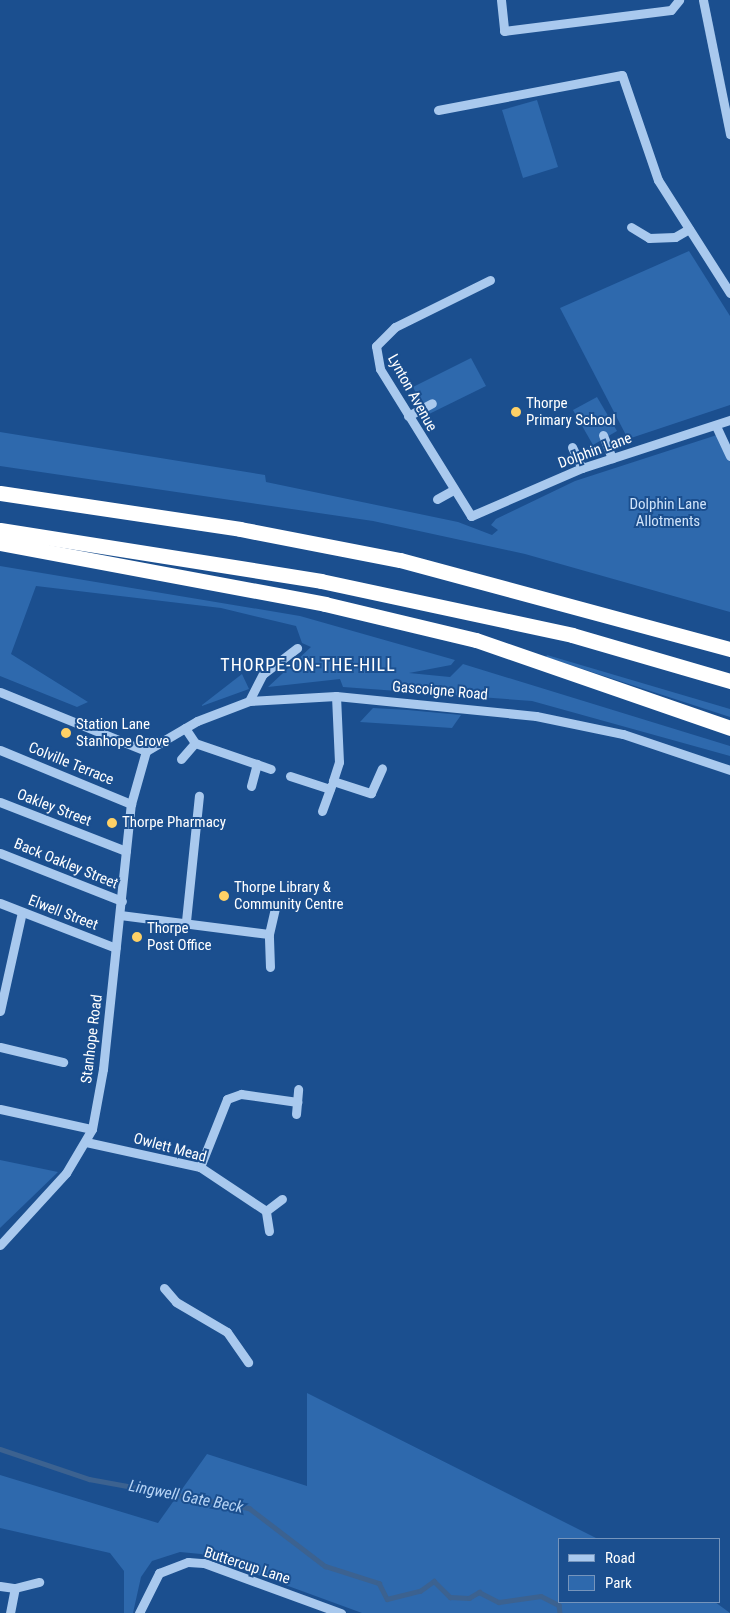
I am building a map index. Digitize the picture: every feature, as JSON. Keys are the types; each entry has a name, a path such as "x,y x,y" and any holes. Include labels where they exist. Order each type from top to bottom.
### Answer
{"highway":[{"path":"0,493 240,529 400,560 703,640 730,649"},
{"path":"0,530 321,581 572,635 730,681"},
{"path":"0,543 324,604 476,640 730,728"},
{"path":"703,640 730,644"}],"street":[{"path":"501,0 504,31 671,10 679,0"},
{"path":"703,0 730,134"},
{"path":"438,110 622,75 658,180 730,293"},
{"path":"631,226 648,238 675,237 689,229"},
{"name":"Lynton Avenue","path":"471,516 453,490 380,369 376,346 395,327 490,280"},
{"path":"408,416 432,403"},
{"name":"Dolphin Lane","path":"471,516 582,468 730,420"},
{"path":"716,426 730,456"},
{"path":"604,435 612,458"},
{"path":"572,447 582,468"},
{"path":"437,499 453,490"},
{"path":"249,702 263,674 297,648"},
{"path":"0,692 146,751 132,804"},
{"path":"322,811 339,762 336,696"},
{"name":"Gascoigne Road","path":"146,751 186,728 249,702 336,696 536,716 623,734 730,770"},
{"path":"186,728 195,743 271,769"},
{"path":"180,759 195,743"},
{"name":"Colville Terrace","path":"0,750 132,804"},
{"path":"251,786 257,764"},
{"path":"290,776 371,793 382,768"},
{"path":"186,921 199,796"},
{"name":"Oakley Street","path":"0,802 126,851"},
{"name":"Stanhope Road","path":"0,1245 66,1173 92,1129 122,901 132,804"},
{"name":"Back Oakley Street","path":"0,853 122,901"},
{"name":"Elwell Street","path":"0,903 116,948"},
{"path":"270,967 269,934 275,908"},
{"path":"0,1011 22,912"},
{"path":"120,915 186,921 269,934"},
{"path":"0,1047 63,1062"},
{"path":"296,1114 298,1089"},
{"path":"200,1167 227,1099 233,1095 297,1102"},
{"path":"0,1109 92,1129"},
{"name":"Owlett Mead","path":"86,1142 200,1167 266,1211"},
{"path":"269,1231 266,1211 282,1199"},
{"path":"164,1288 176,1302 227,1332 248,1362"},
{"name":"Buttercup Lane","path":"139,1613 160,1573 188,1562 204,1563 341,1613"},
{"path":"0,1586 15,1588 39,1582"},
{"path":"10,1613 15,1588"}],"green space":[{"path":"537,100 558,167 523,178 502,110"},
{"path":"689,251 730,316 730,405 628,439 560,308"},
{"path":"471,358 486,386 427,415 413,387"},
{"path":"597,397 617,431 593,445 573,410"},
{"name":"Dolphin Lane Allotments","path":"0,432 265,475 266,482 458,522 492,535 498,530 491,525 496,519 575,481 720,434 730,456 730,612 525,554 373,521 0,466"},
{"path":"0,566 300,616 455,660 451,665 409,673 450,677 463,664 730,746 730,756 532,701 343,687 340,679 268,687 311,647 302,643 296,626 221,608 36,586 11,654 88,702 77,707 0,676"},
{"path":"547,655 730,709 730,717 546,657"},
{"path":"242,674 249,689 202,706 202,705"},
{"path":"373,708 461,715 452,728 360,722"},
{"path":"0,1160 58,1172 0,1228"},
{"path":"307,1393 596,1538 558,1538 558,1603 716,1603 730,1613 362,1613 201,1554 180,1552 152,1561 141,1577 133,1613 124,1613 124,1571 110,1553 0,1528 0,1475 158,1523 207,1454 307,1486"}],"waterway":[{"name":"Lingwell Gate Beck","path":"0,1449 89,1479 249,1508 325,1566 379,1583 387,1599 420,1591 434,1581 450,1597 469,1598 479,1592 499,1602 541,1596 559,1605 560,1613"}],"place":[{"name":"Thorpe Primary School","path":"516,412"},
{"name":"Station Lane Stanhope Grove","path":"66,733"},
{"name":"Thorpe Pharmacy","path":"112,823"},
{"name":"Thorpe Library & Community Centre","path":"224,896"},
{"name":"Thorpe Post Office","path":"137,937"}],"district":[{"name":"THORPE-ON-THE-HILL","path":"308,665"}]}
